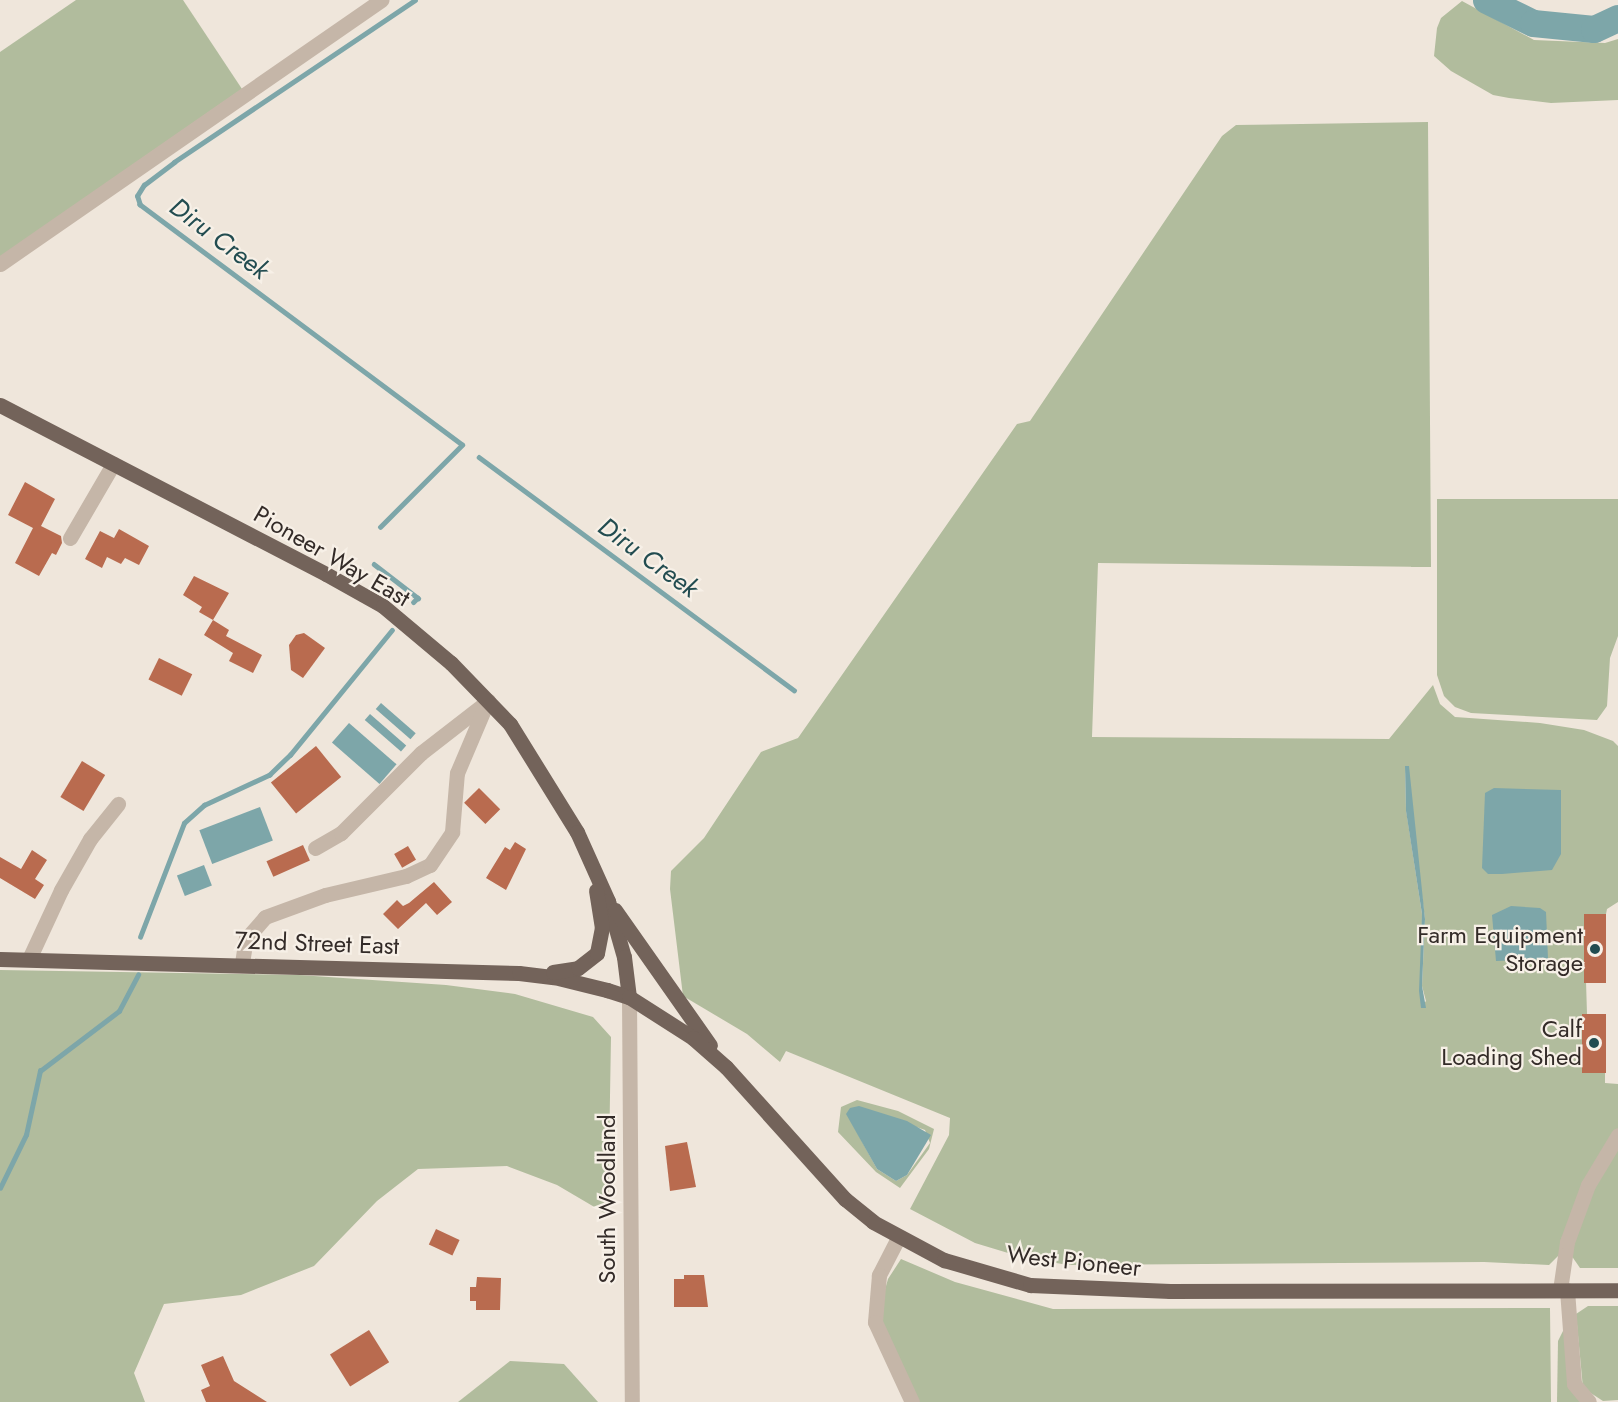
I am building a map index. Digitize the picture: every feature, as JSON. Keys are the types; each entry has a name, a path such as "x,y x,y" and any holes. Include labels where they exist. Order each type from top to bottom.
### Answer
{"main road":[{"name":"Pioneer Way East","path":"0,405 382,606 421,636 488,700 530,755 592,863 608,901 624,957 629,997"},
{"path":"519,974 578,968 597,953 602,928 592,863"},
{"path":"608,901 726,1067"},
{"name":"72nd Street East","path":"0,959 242,963 519,974 580,982 629,997"},
{"name":"West Pioneer","path":"629,997 693,1038 726,1067 844,1199 898,1238 970,1269 1030,1285 1070,1288 1618,1290"}],"street":[{"path":"0,264 381,0"},
{"path":"70,538 114,464"},
{"path":"315,848 341,833 421,753 488,700"},
{"path":"242,963 246,939 266,917 325,895 406,876 430,865 452,832 457,773 488,700"},
{"path":"29,959 67,880 90,839 118,804"},
{"name":"South Woodland","path":"629,997 632,1402"},
{"path":"1589,1402 1574,1383 1564,1290 1567,1242 1588,1185 1618,1135"},
{"path":"898,1238 879,1275 875,1322 912,1402"}],"green space":[{"path":"76,0 183,0 242,89 0,257 0,52"},
{"path":"1462,1 1534,40 1605,43 1618,39 1618,100 1551,103 1509,98 1493,95 1451,71 1434,56 1437,28 1441,18"},
{"path":"1428,122 1431,567 1098,563 1092,737 1389,739 1433,685 1440,704 1455,717 1540,723 1584,730 1613,741 1618,746 1618,902 1607,909 1606,914 1584,915 1587,1014 1582,1014 1583,1073 1605,1072 1605,1083 1618,1084 1618,1131 1560,1254 1549,1265 1484,1262 1068,1265 1021,1257 975,1243 910,1209 949,1135 950,1118 786,1051 780,1062 747,1034 683,996 670,889 671,871 704,838 761,752 798,738 1017,424 1030,421 1222,136 1236,125","holes":["1405,766 1425,919 1422,986 1426,1001 1421,1007 1422,914 1406,810"]},
{"path":"1437,499 1618,499 1618,636 1610,658 1607,706 1597,720 1471,713 1455,707 1444,696 1437,675"},
{"path":"0,970 299,975 446,985 515,994 593,1017 611,1037 608,1215 557,1185 507,1166 418,1169 377,1201 314,1266 241,1295 164,1304 134,1373 145,1402 0,1402"},
{"path":"857,1100 898,1111 934,1129 929,1149 900,1188 876,1172 838,1132 841,1107","holes":["859,1107 925,1130 930,1143 907,1175 896,1181 877,1169 847,1114"]},
{"path":"1618,1142 1618,1268 1580,1268 1571,1255 1583,1208"},
{"path":"901,1259 955,1282 1053,1309 1550,1308 1551,1402 916,1402 887,1345 880,1307 888,1279"},
{"path":"1588,1306 1618,1306 1618,1400 1603,1401 1583,1388 1576,1314"},
{"path":"1564,1329 1580,1402 1557,1402 1558,1341"},
{"path":"510,1361 564,1364 598,1402 458,1402"}],"water":[{"path":"381,703 416,733 410,739 376,709"},
{"path":"370,714 406,745 401,752 365,720"},
{"path":"349,723 397,764 379,784 332,743"},
{"path":"1405,766 1409,766 1425,919 1422,986 1426,1008 1421,1008 1419,991 1422,914 1406,811"},
{"path":"1494,788 1561,790 1561,854 1552,870 1488,874 1482,868 1485,793"},
{"path":"260,807 273,841 212,864 199,830"},
{"path":"204,865 212,886 185,896 177,875"},
{"path":"1511,906 1540,908 1546,912 1548,959 1496,961 1492,915"},
{"path":"859,1106 907,1121 931,1135 907,1175 896,1181 877,1169 846,1114 850,1108"}],"building":[{"path":"25,482 55,499 41,526 61,536 62,543 56,555 52,553 39,576 15,563 33,528 8,515"},
{"path":"119,529 149,546 139,565 125,558 121,564 107,557 102,568 85,559 100,531 114,538"},
{"path":"194,576 229,593 213,620 199,612 202,607 183,595"},
{"path":"213,620 229,630 226,636 262,655 253,673 229,661 233,653 204,635"},
{"path":"304,633 325,648 303,678 291,670 289,645 296,635"},
{"path":"159,658 192,674 182,696 148,680"},
{"path":"316,746 341,777 296,814 271,783"},
{"path":"82,761 105,775 84,811 60,797"},
{"path":"479,788 500,809 485,824 464,803"},
{"path":"515,842 526,849 506,890 486,878 505,847 510,850"},
{"path":"303,845 310,861 273,877 266,861"},
{"path":"408,846 416,860 402,868 394,854"},
{"path":"32,850 47,860 35,879 44,885 35,899 0,878 0,857 21,869"},
{"path":"434,882 452,902 437,915 426,903 398,929 383,914 397,900 403,906 409,903"},
{"name":"Farm Equipment Storage","path":"1584,914 1606,914 1606,983 1584,983"},
{"name":"Calf Loading Shed","path":"1582,1014 1606,1014 1606,1073 1582,1073"},
{"path":"687,1142 696,1187 670,1191 665,1146"},
{"path":"436,1229 460,1240 452,1255 429,1244"},
{"path":"684,1275 704,1275 708,1307 674,1307 674,1279 684,1279"},
{"path":"477,1277 501,1278 500,1310 476,1310 476,1301 470,1301 470,1287 476,1287"},
{"path":"369,1330 389,1362 350,1387 330,1354"},
{"path":"223,1356 234,1381 267,1402 206,1402 201,1390 210,1386 201,1365"}],"waterway":[{"name":"Diru Creek","path":"380,527 462,445 140,205 137,196 144,185 174,162 415,0"},
{"path":"1486,0 1533,23 1594,29 1618,18"},
{"name":"Diru Creek","path":"479,457 794,690"},
{"name":"Diru Creek","path":"374,564 418,598 414,602"},
{"name":"Diru Creek","path":"140,937 184,823 204,805 269,775 290,755 392,630"},
{"name":"Diru Creek","path":"0,1188 26,1135 40,1071 119,1011 138,975"}],"place":[{"name":"Farm Equipment Storage","path":"1595,949"},
{"name":"Calf Loading Shed","path":"1594,1043"}]}
